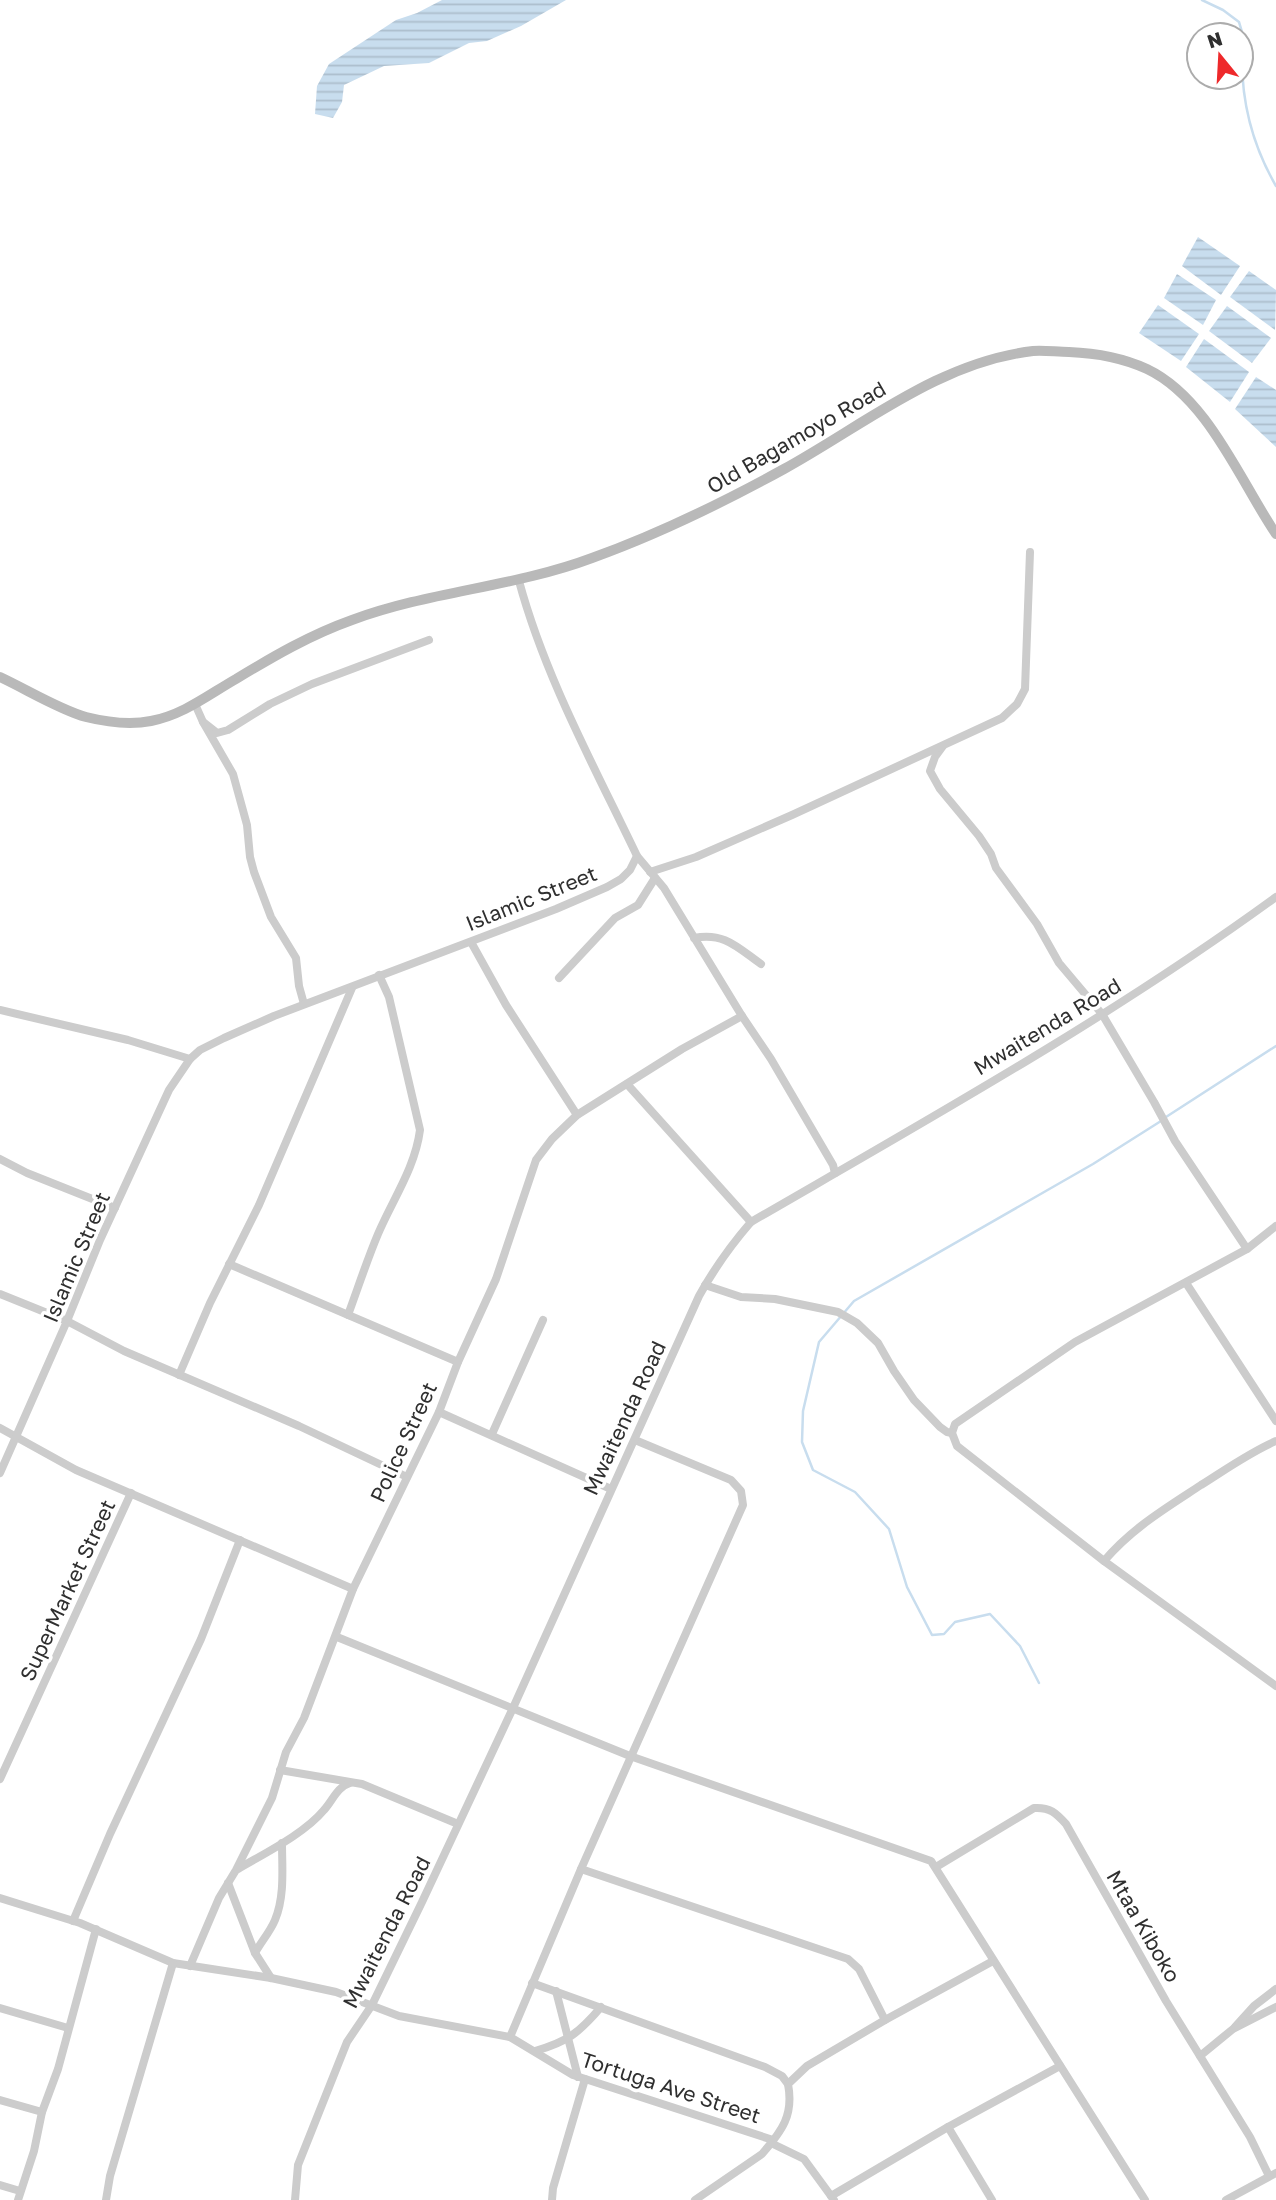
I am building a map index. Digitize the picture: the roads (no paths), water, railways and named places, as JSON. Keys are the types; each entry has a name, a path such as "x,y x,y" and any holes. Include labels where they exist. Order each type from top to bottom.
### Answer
{"street":[{"name":"Old Bagamoyo Road","path":"0,677 83,716 119,723 147,722 169,716 195,704 301,640 334,626 369,614 519,581 589,560 650,536 787,468 889,404 963,368 1034,351 1096,354 1148,370 1171,386 1190,403 1222,445 1276,534"},
{"path":"559,978 615,918 638,905 653,875 1002,718 1017,704 1025,689 1030,552"},
{"path":"519,581 539,645 637,856 653,875 788,1086 835,1173"},
{"path":"203,722 217,733 228,730 312,684 429,640"},
{"path":"195,704 233,774 247,825 254,872 271,917 296,958 304,1004"},
{"path":"943,746 930,771 940,789 979,835 996,868 1037,924 1059,963 1102,1014 1175,1141 1247,1249"},
{"name":"Islamic Street","path":"0,1473 169,1090 190,1059 200,1050 224,1038 304,1004 352,988 379,975 471,942 607,887 630,870 637,856"},
{"name":"Mwaitenda Road","path":"295,2200 298,2165 346,2042 372,2005 513,1708 713,1270 751,1222 1102,1014 1275,899"},
{"path":"694,938 719,936 761,964"},
{"path":"471,942 506,1005 577,1115"},
{"path":"348,1315 377,1236 412,1166 420,1130 389,996 379,975"},
{"path":"179,1375 259,1205 352,988"},
{"path":"0,1011 128,1040 190,1059"},
{"name":"Police Street","path":"190,1966 219,1898 272,1798 280,1770 304,1718 354,1589 439,1412 458,1362 496,1279 536,1160 552,1139 577,1115 682,1049 742,1016"},
{"path":"627,1084 751,1222"},
{"path":"0,1159 27,1173 115,1208"},
{"path":"1276,1226 1247,1249 1186,1283 1139,1305 1052,1357 955,1424 952,1433 957,1446 1104,1561 1276,1686"},
{"path":"229,1265 458,1362"},
{"path":"1186,1283 1276,1421"},
{"path":"705,1285 741,1297 775,1299 838,1312 857,1323 878,1343 915,1400 940,1427 947,1433 952,1433"},
{"path":"0,1294 67,1321 124,1351 299,1426 407,1477"},
{"path":"492,1434 543,1320"},
{"path":"439,1412 611,1489"},
{"path":"0,1428 76,1470 354,1589"},
{"path":"510,2037 630,1756 743,1505 741,1491 731,1480 635,1440"},
{"path":"1104,1561 1123,1539 1148,1520 1215,1476 1276,1441"},
{"name":"SuperMarket Street","path":"0,1779 131,1493"},
{"path":"73,1920 201,1639 240,1540"},
{"path":"337,1637 630,1756 924,1857 936,1867 1145,2200"},
{"path":"280,1770 362,1784 458,1824"},
{"path":"236,1870 282,1843 323,1811 340,1788 350,1783"},
{"name":"Mtaa Kiboko","path":"936,1867 1034,1808 1054,1811 1066,1825 1200,2056 1273,2174"},
{"path":"254,1953 274,1922 280,1907 282,1843"},
{"path":"581,1868 848,1959 859,1969 885,2020"},
{"path":"228,1883 254,1953 271,1978"},
{"name":"Tortuga Ave Street","path":"0,1898 73,1920 173,1963 271,1978 336,1992 399,2016 510,2037 582,2078 772,2141 804,2159 832,2198"},
{"path":"0,2185 19,2195 34,2151 42,2112 58,2069 96,1930"},
{"path":"788,2084 807,2066 993,1961"},
{"path":"106,2200 110,2176 173,1963"},
{"path":"532,1983 765,2067 782,2076 788,2084 791,2110 772,2141 762,2154 695,2200"},
{"path":"1200,2056 1276,1989"},
{"path":"552,2200 582,2078 556,1992"},
{"path":"535,2051 569,2039 583,2029 601,2007"},
{"path":"1233,2029 1276,2007"},
{"path":"0,2008 68,2028"},
{"path":"832,2198 948,2127 1060,2066"},
{"path":"0,2100 42,2112"},
{"path":"948,2127 992,2200"},
{"path":"1226,2200 1273,2174"}],"water":[{"path":"442,0 566,0 521,26 487,41 469,43 429,63 384,66 344,85 342,102 333,118 315,114 317,86 329,64 396,20"},
{"path":"1198,237 1240,266 1221,295 1182,266"},
{"path":"1249,271 1276,290 1275,330 1230,297"},
{"path":"1177,274 1216,300 1203,325 1164,298"},
{"path":"1158,305 1199,334 1181,361 1139,333"},
{"path":"1227,306 1271,338 1252,363 1209,331"},
{"path":"1204,339 1249,372 1230,402 1186,367"},
{"path":"1256,377 1276,390 1276,447 1235,409"}],"waterway":[{"path":"1202,0 1223,10 1239,22 1243,37 1242,60 1247,109 1261,156 1276,186"},
{"path":"1166,1117 1276,1046"},
{"path":"1039,1683 1020,1646 990,1614 955,1622 944,1634 932,1635 907,1587 889,1529 855,1492 813,1470 802,1442 803,1411 819,1342 854,1301 1093,1164 1161,1121"}]}
